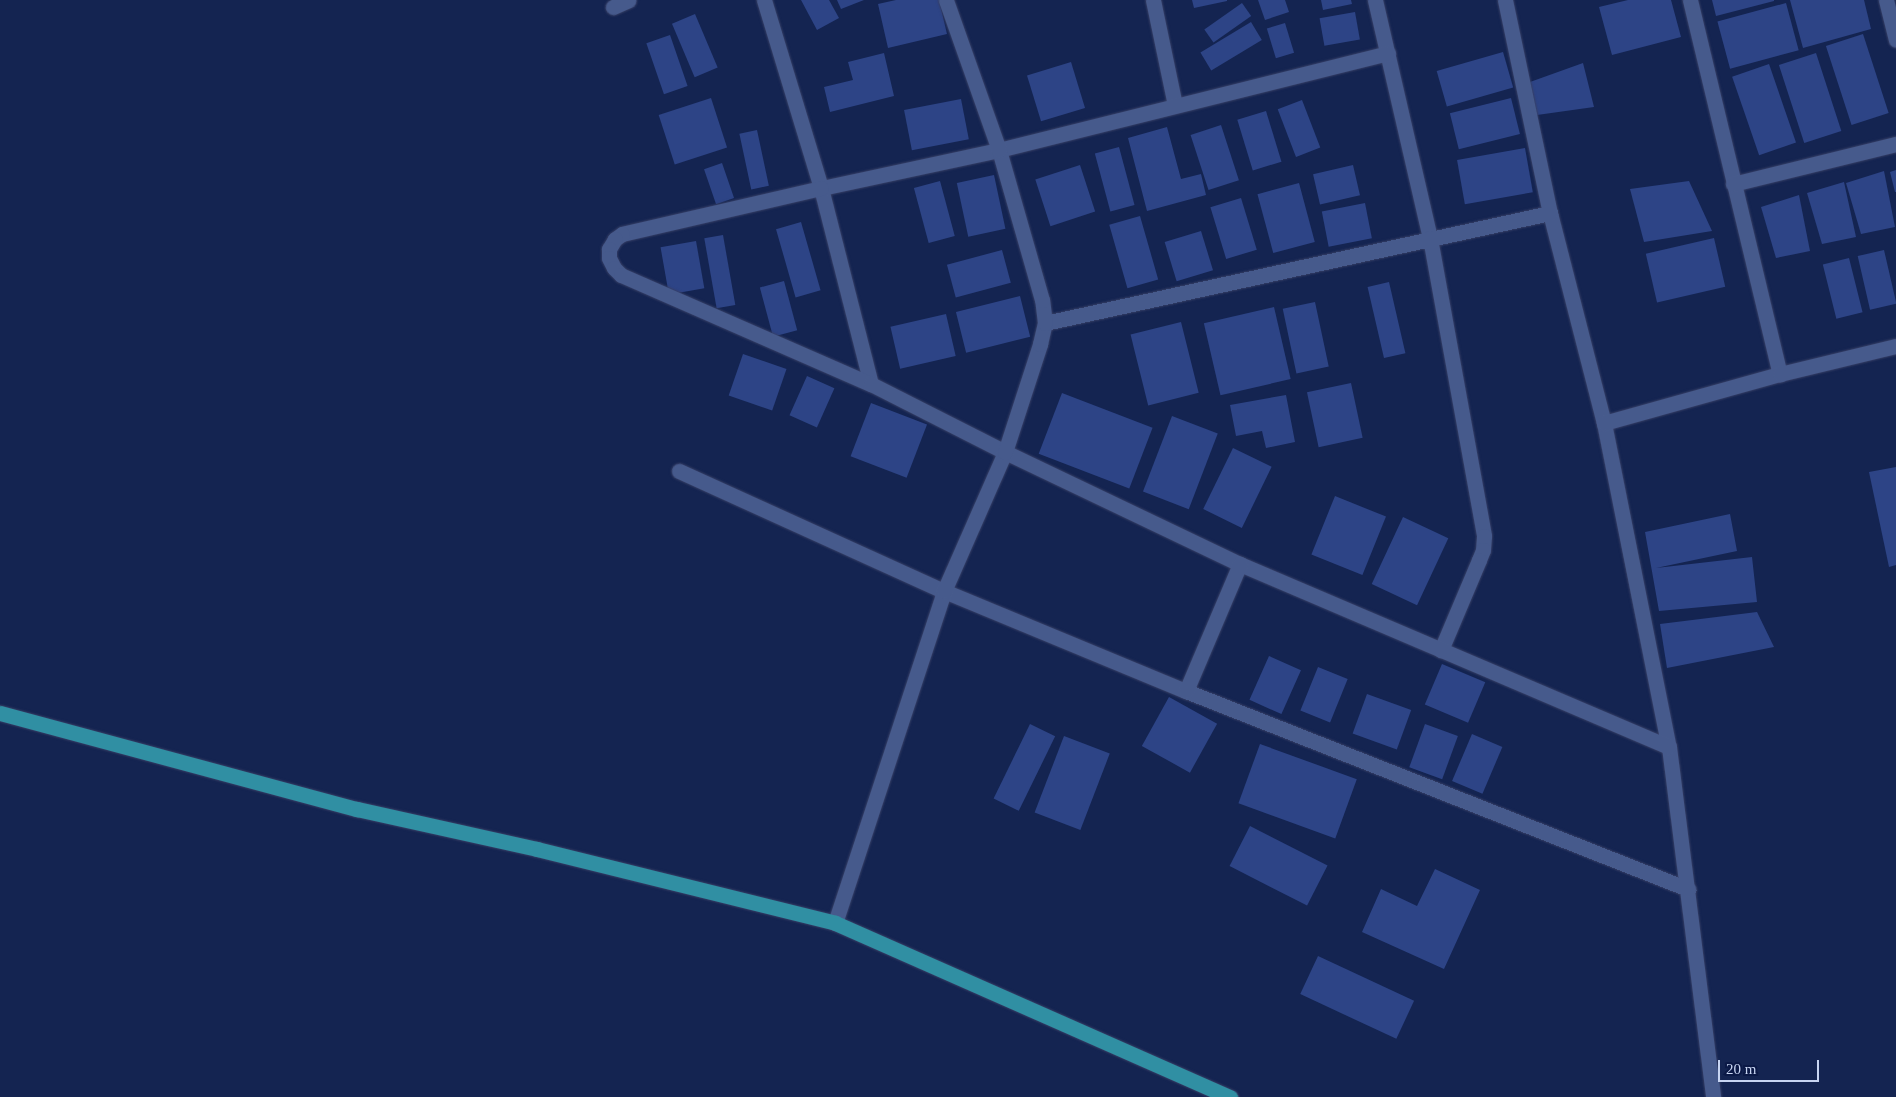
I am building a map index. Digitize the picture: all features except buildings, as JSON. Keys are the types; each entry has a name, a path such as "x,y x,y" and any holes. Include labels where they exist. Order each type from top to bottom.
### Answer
{"highway":[{"path":"0,713 357,810 537,849 834,924 1230,1097"}],"street":[{"path":"613,7 629,0"},
{"path":"764,0 821,188 871,384"},
{"path":"834,924 944,591 1005,452 1045,323 1042,300 999,150 946,0"},
{"path":"1153,0 1175,105"},
{"path":"1375,0 1430,238 1484,536 1483,550 1441,650"},
{"path":"1505,0 1550,213 1604,423 1669,746 1713,1097"},
{"path":"1690,0 1780,374"},
{"path":"1886,0 1896,40"},
{"path":"1388,53 999,150 821,188 622,234 615,239 609,249 609,258 614,268 621,275 871,384 1005,452 1240,564 1669,746"},
{"path":"1734,184 1896,144"},
{"path":"1045,323 1550,213"},
{"path":"1604,423 1780,374 1896,346"},
{"path":"679,471 944,591 1186,691 1688,890"},
{"path":"1186,691 1240,564"}]}
